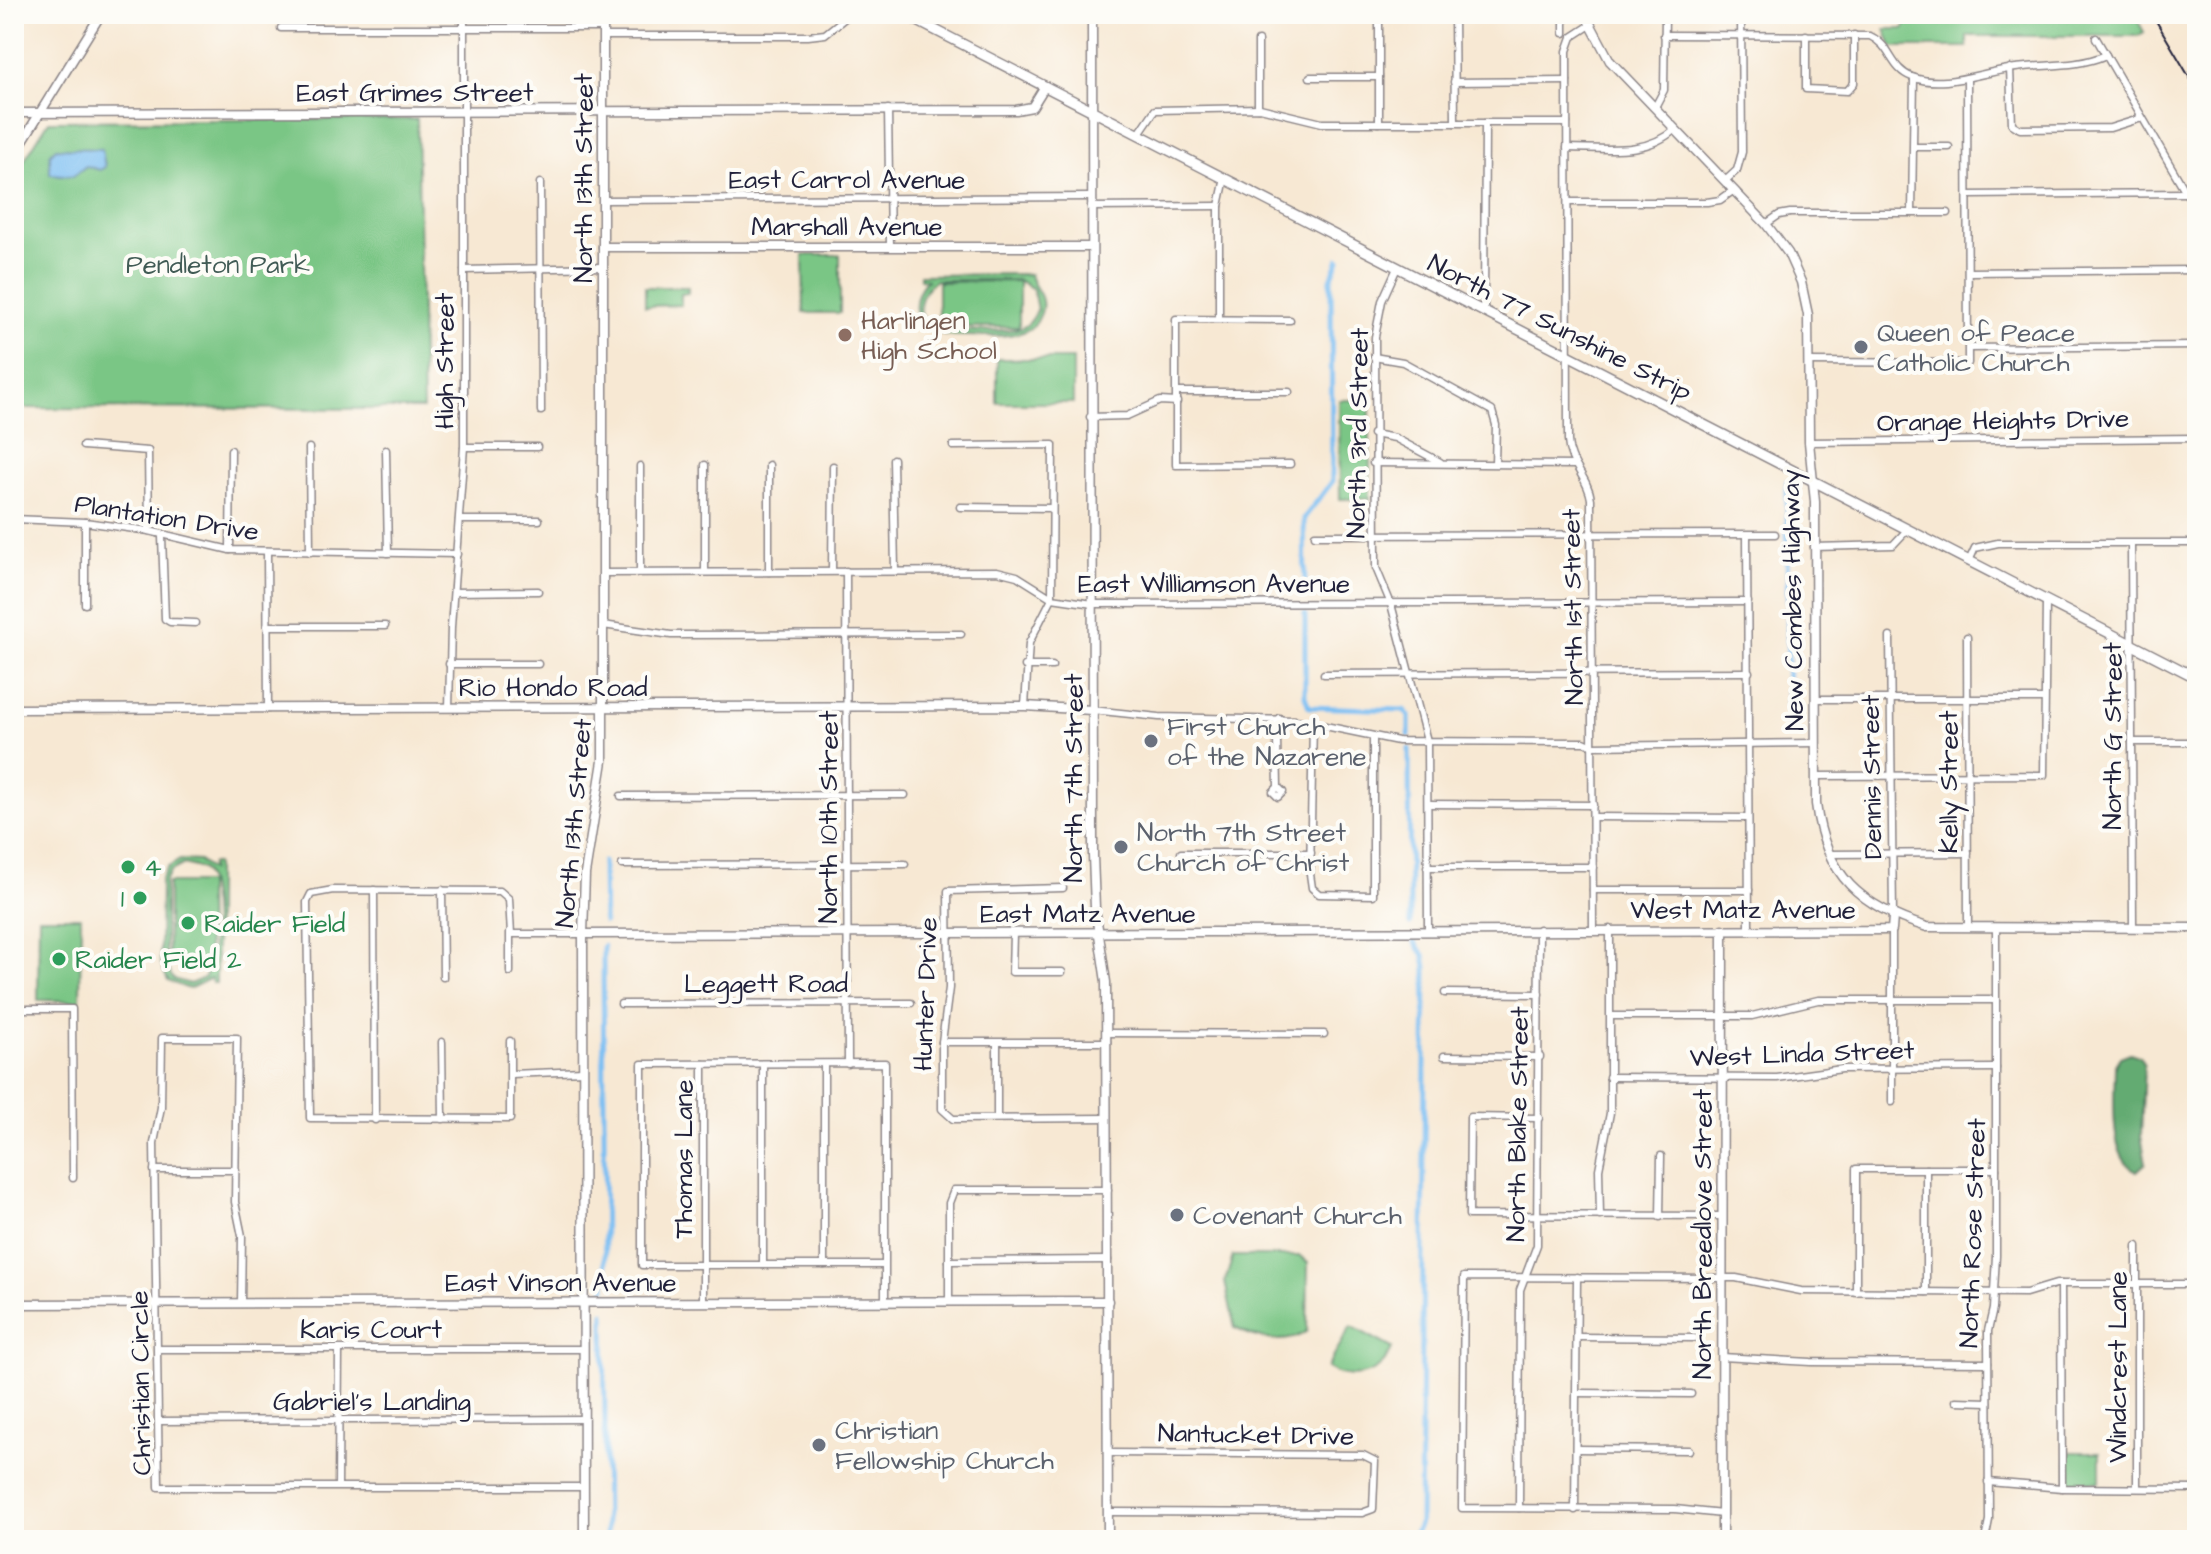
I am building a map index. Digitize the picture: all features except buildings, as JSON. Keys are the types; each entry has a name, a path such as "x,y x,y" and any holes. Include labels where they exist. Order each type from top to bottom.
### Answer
{"main road":[{"name":"North 77 Sunshine Strip","path":"904,14 919,17 1138,135 2197,678"}],"street":[{"path":"14,155 101,14"},
{"name":"High Street","path":"449,708 449,664 464,447 464,14"},
{"name":"North 13th Street","path":"584,1540 583,934 585,874 603,761 603,14"},
{"path":"281,28 825,34 850,14"},
{"name":"North 7th Street","path":"1092,14 1092,710 1094,894 1106,978 1108,1540"},
{"path":"1379,14 1379,123"},
{"path":"1454,14 1455,123"},
{"path":"1564,14 1564,33"},
{"path":"1585,14 1589,26"},
{"path":"1655,107 1664,90 1665,14"},
{"path":"1725,181 1737,170 1742,152 1741,14"},
{"name":"North 1st Street","path":"1589,26 1569,43 1567,148 1569,450 1590,491 1593,929"},
{"name":"New Combes Highway","path":"1589,26 1610,61 1766,224 1788,253 1801,282 1808,315 1818,822 1830,854 1852,888 1893,917 1927,927 2197,928"},
{"path":"1664,35 1854,35 1879,40 1889,51 1893,65 1914,78 1967,78 2010,68 2075,66 2106,55"},
{"path":"1806,35 1806,89 1825,92 1847,91 1854,83 1854,35"},
{"path":"2096,38 2197,211"},
{"path":"1258,41 1258,108"},
{"path":"2010,68 2012,124 2020,129 2118,128 2139,119 2140,114"},
{"path":"1310,77 1379,77"},
{"path":"1912,213 1914,78"},
{"path":"1808,362 1968,363 1970,195 1967,78"},
{"path":"1454,82 1567,81"},
{"name":"East Grimes Street","path":"14,113 1027,109 1036,104 1045,86"},
{"path":"1138,135 1155,110 1258,108 1322,123 1567,123"},
{"path":"888,109 890,247"},
{"path":"1484,311 1485,123"},
{"path":"1567,148 1634,148 1656,143 1675,129"},
{"path":"1914,147 1949,147"},
{"path":"1219,319 1219,206 1225,178"},
{"path":"540,183 541,411"},
{"path":"1568,202 1707,202 1722,199 1734,190"},
{"path":"1970,195 2186,193"},
{"name":"East Carrol Avenue","path":"604,200 889,199 1219,206"},
{"path":"1766,224 1779,215 1790,213 1948,213"},
{"name":"Marshall Avenue","path":"603,247 1090,247"},
{"path":"464,270 602,267"},
{"name":"North 3rd Street","path":"1397,268 1377,317 1373,434 1375,534 1377,572 1391,604 1427,741 1428,931"},
{"path":"1970,272 2197,270"},
{"path":"1290,320 1176,319 1176,465 1290,464"},
{"path":"1969,348 2197,346"},
{"path":"1374,357 1416,368 1492,411 1495,420 1495,463"},
{"path":"1177,392 1289,392"},
{"path":"1090,417 1127,416 1160,401 1177,402"},
{"path":"1373,434 1395,438 1443,463"},
{"name":"Orange Heights Drive","path":"1809,442 2197,438"},
{"path":"953,446 1053,445 1052,598 1029,643 1025,666 1025,706"},
{"path":"83,446 148,451 149,531"},
{"path":"464,447 537,447"},
{"path":"309,448 310,552"},
{"path":"230,550 231,450"},
{"path":"386,450 388,553"},
{"path":"893,459 895,571"},
{"path":"1373,463 1575,465"},
{"path":"705,465 705,571"},
{"path":"769,465 769,572"},
{"path":"640,466 640,572"},
{"path":"832,571 833,466"},
{"path":"960,507 1051,508"},
{"name":"Plantation Drive","path":"14,519 85,522 149,531 162,537 230,550 267,553 457,554"},
{"path":"459,520 539,520"},
{"path":"85,522 85,604"},
{"path":"1814,547 1893,545 1908,529"},
{"path":"1315,535 1775,534"},
{"path":"1747,535 1749,929"},
{"path":"162,537 165,619 195,623"},
{"path":"1969,561 1975,548 1998,543 2197,543"},
{"name":"North G Street","path":"2131,544 2133,927"},
{"path":"267,553 268,709"},
{"name":"North 10th Street","path":"846,571 848,1064"},
{"name":"East Williamson Avenue","path":"603,573 997,571 1017,576 1052,598 1093,604 1748,602"},
{"path":"454,592 538,591"},
{"path":"1816,776 2044,775 2046,601"},
{"path":"603,625 671,635 961,634"},
{"path":"267,626 385,626"},
{"name":"Dennis Street","path":"1890,637 1893,917"},
{"name":"Kelly Street","path":"1967,637 1968,927"},
{"path":"449,664 538,664"},
{"path":"1025,666 1052,666"},
{"path":"1324,674 1749,672"},
{"path":"1815,699 2044,699"},
{"name":"Rio Hondo Road","path":"14,709 1025,706 1092,710"},
{"path":"1092,710 1159,717 1279,718 1373,737 1427,741 1584,742 1593,746 1815,743"},
{"path":"1278,787 1274,730 1279,718"},
{"path":"1313,723 1310,874 1315,891 1373,895 1373,737"},
{"path":"2132,742 2197,742"},
{"path":"621,796 905,795"},
{"path":"1428,804 1593,805"},
{"path":"1593,817 1747,818"},
{"path":"1181,853 1311,853"},
{"path":"1830,854 1968,853"},
{"path":"622,865 905,864"},
{"path":"1427,867 1593,867"},
{"name":"Hunter Drive","path":"997,1118 947,1116 942,1109 942,1042 948,1004 950,889 1063,888"},
{"path":"374,890 375,1120"},
{"path":"442,890 443,977"},
{"path":"1593,890 1749,890"},
{"path":"510,972 510,903 505,892 318,891 308,898 309,1115 320,1120 510,1119 510,1041"},
{"path":"1892,1102 1893,917"},
{"name":"North Rose Street","path":"1985,1540 1989,1520 1988,1363 1996,1169 1996,927"},
{"name":"North Blake Street","path":"1519,1508 1519,1303 1525,1277 1536,1253 1538,1215 1539,929"},
{"name":"East Matz Avenue","path":"583,934 1593,929"},
{"name":"West Matz Avenue","path":"1593,929 1892,930"},
{"path":"1600,1216 1599,1169 1609,1125 1610,929"},
{"name":"North Breedlove Street","path":"1722,1540 1723,929"},
{"path":"510,932 583,934"},
{"path":"1013,933 1012,972 1062,972"},
{"path":"1445,993 1539,994"},
{"path":"1611,1016 1772,1014 1818,1000 1996,1000"},
{"name":"Leggett Road","path":"621,1004 911,1003"},
{"path":"14,1009 72,1009 73,1178"},
{"path":"942,1042 1324,1034"},
{"name":"Christian Circle","path":"236,1170 237,1038 162,1038 161,1107 154,1143 159,1303 159,1487 584,1487"},
{"path":"442,1042 443,1119"},
{"path":"997,1043 997,1118 1107,1118"},
{"path":"1444,1056 1540,1057"},
{"path":"885,1265 642,1265 642,1064 885,1063 885,1265 885,1301"},
{"name":"Thomas Lane","path":"703,1064 703,1302"},
{"path":"824,1064 824,1265"},
{"path":"763,1065 763,1265"},
{"name":"West Linda Street","path":"1609,1077 1777,1078 1832,1070 1996,1068"},
{"path":"511,1074 583,1071"},
{"path":"1539,1118 1470,1117 1469,1215 1721,1216"},
{"path":"1660,1217 1661,1156"},
{"path":"1856,1292 1856,1169 1996,1169"},
{"path":"1926,1169 1926,1292"},
{"path":"154,1170 236,1170 236,1210 242,1244 241,1303"},
{"path":"949,1301 949,1203 954,1190 1108,1190"},
{"name":"Windcrest Lane","path":"2137,1246 2137,1488"},
{"path":"949,1261 1108,1260"},
{"path":"1723,1514 1675,1509 1462,1508 1464,1277 1753,1279 1801,1291 1856,1292 2026,1293 2061,1284 2197,1284"},
{"path":"1575,1510 1577,1277"},
{"path":"2061,1284 2062,1488"},
{"name":"East Vinson Avenue","path":"14,1304 1108,1301"},
{"path":"1577,1337 1694,1338"},
{"name":"Karis Court","path":"159,1349 583,1349"},
{"path":"338,1486 339,1350"},
{"path":"1722,1357 1811,1362 1988,1363"},
{"path":"1577,1393 1691,1394"},
{"path":"1956,1401 1988,1402"},
{"name":"Gabriel's Landing","path":"160,1421 584,1419"},
{"path":"1577,1449 1689,1450"},
{"name":"Nantucket Drive","path":"1108,1512 1362,1513 1373,1509 1376,1501 1376,1466 1368,1456 1109,1453"},
{"path":"1988,1482 2062,1488 2197,1489"}],"green space":[{"path":"1905,14 2134,14 2144,32 2137,36 1967,36 1967,47 1892,47 1885,29 1905,29"},
{"name":"Pendleton Park","path":"417,119 423,409 14,408 14,176 49,121"},
{"path":"803,255 840,255 840,313 804,313"},
{"path":"1030,274 1041,296 1041,313 1028,330 1008,335 938,333 922,325 918,318 916,303 927,280 920,279 920,275","holes":["936,280 1018,280 1033,289 1037,310 1031,321 1021,328 990,331 938,328 922,316 922,296"]},
{"path":"1019,281 1019,327 938,327 938,282"},
{"path":"645,287 688,287 688,293 681,294 681,305 645,306"},
{"path":"997,359 1073,359 1073,403 997,403"},
{"path":"1339,400 1370,400 1370,499 1340,499"},
{"path":"180,860 199,861 211,870 211,864 216,864 216,983 212,983 211,978 189,989 168,981 160,962 161,880 167,868","holes":["184,864 202,869 207,877 212,905 211,956 204,978 190,984 173,979 165,964 165,881 171,871"]},
{"name":"Raider Field","path":"168,883 207,883 208,964 168,965"},
{"name":"Raider Field 2","path":"39,917 81,917 80,1001 38,1000"},
{"path":"2130,1053 2139,1056 2144,1065 2141,1136 2146,1163 2137,1171 2127,1164 2121,1154 2114,1108 2115,1065 2120,1057"},
{"path":"1233,1256 1300,1256 1308,1263 1307,1331 1290,1339 1271,1340 1235,1328 1225,1282"},
{"path":"1351,1326 1392,1348 1381,1365 1373,1371 1355,1376 1327,1368"},
{"path":"2068,1452 2100,1452 2100,1482 2068,1482"}],"water":[{"path":"56,148 102,149 105,167 100,170 86,166 73,176 50,174 50,154"}],"waterway":[{"path":"1305,593 1304,518 1332,482 1331,279 1339,259"},
{"path":"1787,482 1788,734"},
{"path":"1305,614 1305,696 1309,707 1404,710 1409,716 1409,735"},
{"path":"1409,749 1410,924"},
{"path":"603,862 604,922"},
{"path":"1412,1540 1420,1522 1426,968 1424,955 1414,941"},
{"path":"603,946 605,1288"},
{"path":"604,1313 606,1540"}],"railway":[{"path":"2152,14 2197,90"}],"place":[{"name":"Harlingen High School","path":"845,335"},
{"name":"Queen of Peace Catholic Church","path":"1861,347"},
{"name":"First Church of the Nazarene","path":"1151,741"},
{"name":"North 7th Street Church of Christ","path":"1121,847"},
{"name":"4","path":"128,867"},
{"name":"1","path":"140,898"},
{"name":"Raider Field","path":"188,923"},
{"name":"Raider Field 2","path":"59,959"},
{"name":"Covenant Church","path":"1177,1215"},
{"name":"Christian Fellowship Church","path":"819,1445"}]}
